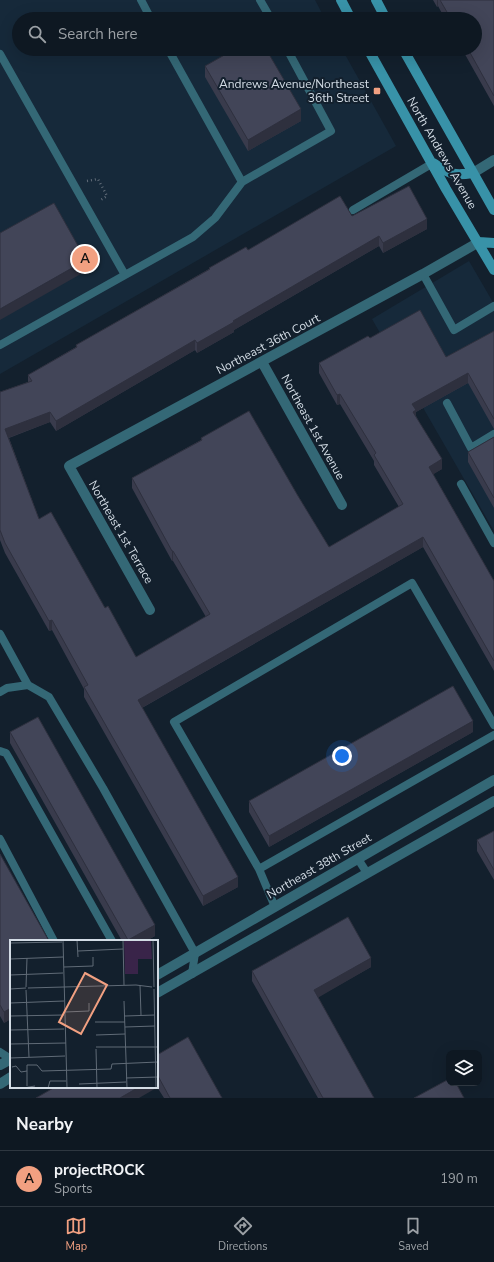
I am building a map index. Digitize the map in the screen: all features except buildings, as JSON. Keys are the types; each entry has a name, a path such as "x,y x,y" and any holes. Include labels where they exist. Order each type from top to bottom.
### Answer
{"main road":[{"path":"341,0 347,12"},
{"path":"376,0 382,12"},
{"name":"North Andrews Avenue","path":"372,56 494,270"},
{"name":"North Andrews Avenue","path":"407,56 494,210"},
{"path":"433,163 449,173 458,175 473,173"},
{"path":"478,242 494,244"}],"street":[{"path":"473,173 494,160"},
{"name":"Northeast 36th Court","path":"69,466 423,274 478,242"},
{"name":"Northeast 1st Avenue","path":"262,362 342,505"},
{"name":"Northeast 1st Terrace","path":"69,466 150,610"},
{"name":"Northeast 38th Street","path":"158,974 494,780"},
{"path":"158,992 494,801"},
{"path":"0,1065 10,1060"},
{"path":"0,1084 10,1078"}],"lane":[{"path":"140,0 147,12"},
{"path":"260,0 267,12"},
{"path":"0,54 124,275"},
{"path":"172,56 242,182"},
{"path":"0,345 193,237 215,218 242,182 331,131 291,56"},
{"path":"353,210 433,163"},
{"path":"423,274 454,330 494,306"},
{"path":"447,403 471,448 494,434"},
{"path":"460,484 494,543"},
{"path":"275,907 259,869 174,722 412,582 494,725"},
{"path":"0,634 28,685 49,697 103,788 195,953 192,974"},
{"path":"0,692 7,688 28,685"},
{"path":"259,869 494,735"},
{"path":"0,751 6,753 10,758 111,940"},
{"path":"0,839 53,940"},
{"path":"358,859 367,873"},
{"path":"0,1052 10,1058"}],"shaded area":[{"path":"0,0 315,0 321,12 12,12 12,56 346,56 396,146 0,374"},
{"path":"469,261 494,304 494,531 372,319"}],"place":[{"name":"Andrews Avenue/Northeast 36th Street","path":"377,91"},
{"name":"projectROCK","path":"85,259"}]}
